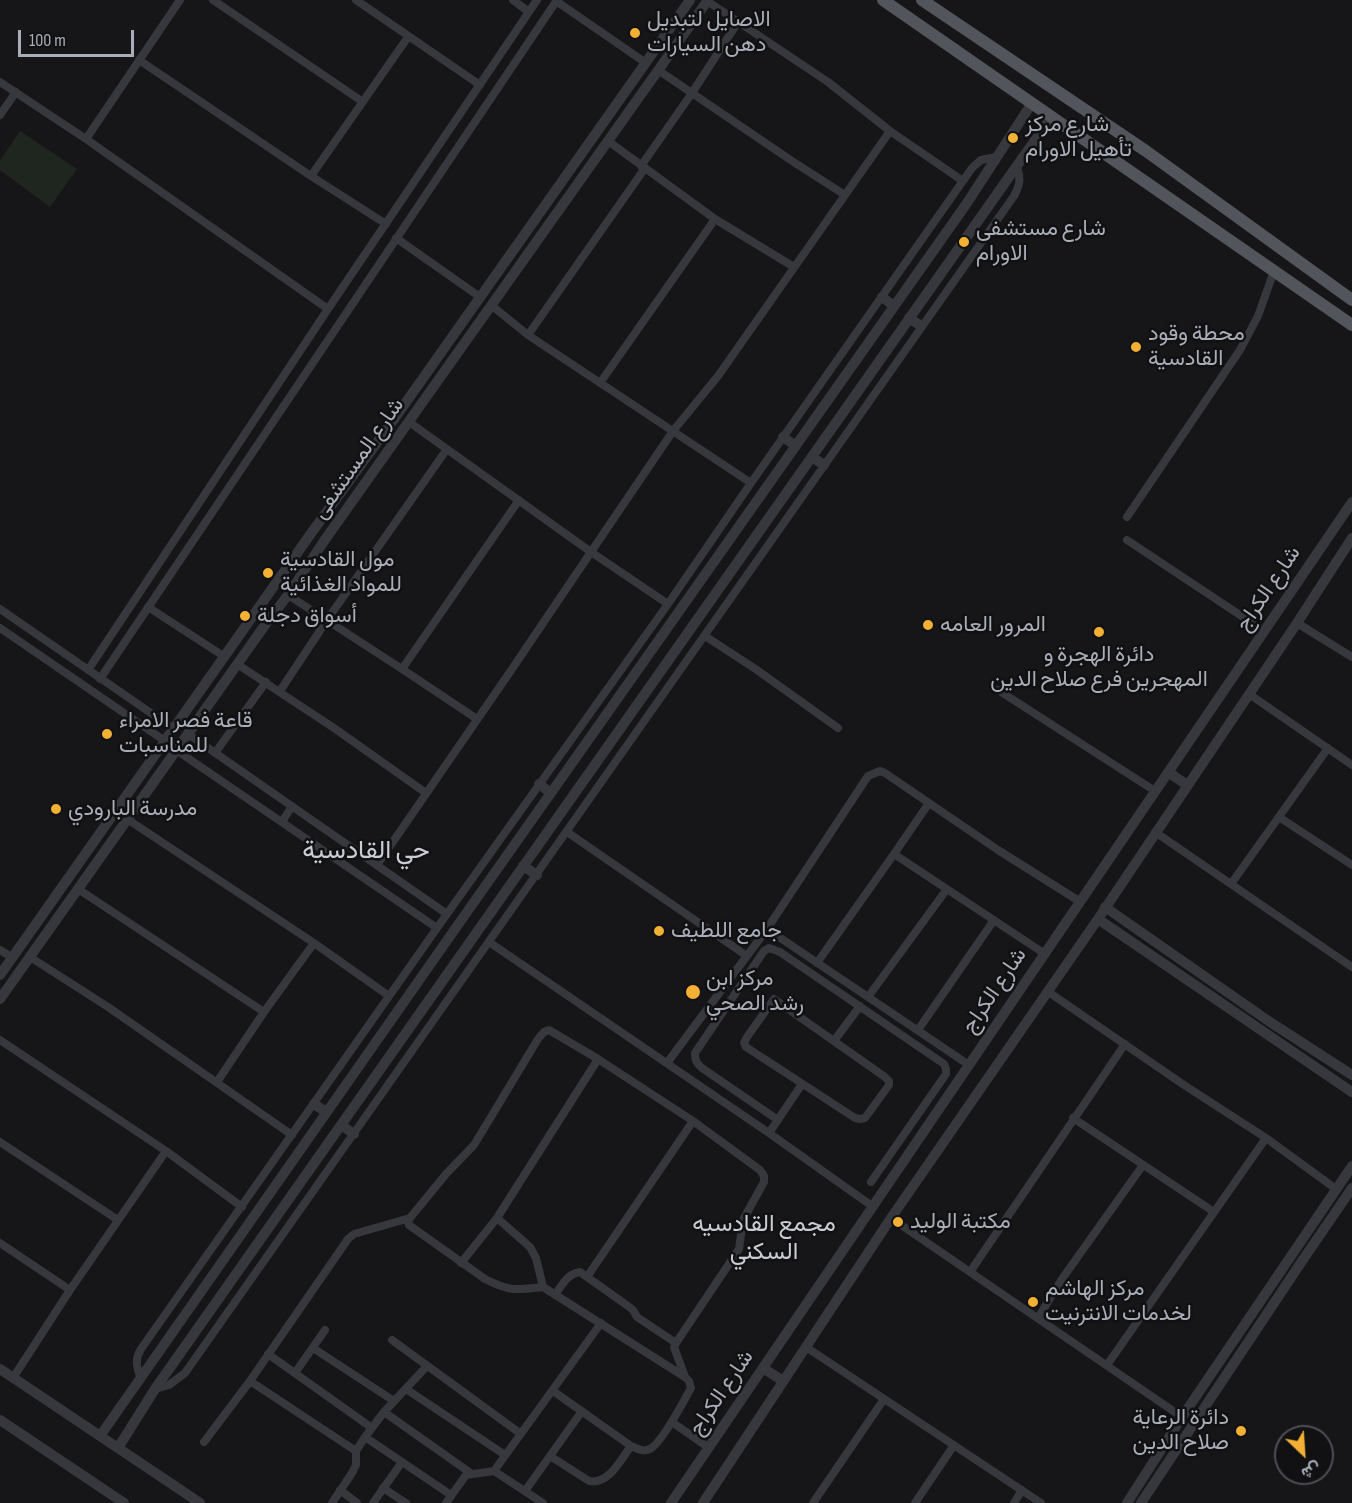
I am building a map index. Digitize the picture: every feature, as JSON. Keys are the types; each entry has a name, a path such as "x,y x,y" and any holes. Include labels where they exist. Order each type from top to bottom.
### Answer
{"main road":[{"path":"883,0 1352,324"},
{"path":"922,0 1146,151 1352,300"}],"street":[{"path":"86,139 180,0"},
{"path":"213,0 363,102"},
{"path":"356,0 480,85"},
{"path":"513,0 529,12"},
{"path":"88,670 537,0"},
{"path":"100,678 557,0 646,63"},
{"name":"شارع المستشفى","path":"0,975 690,0"},
{"path":"707,0 828,82 890,131 963,181"},
{"name":"شارع المستشفى","path":"0,999 707,0"},
{"path":"528,335 643,167 738,22"},
{"path":"667,34 678,42"},
{"path":"311,176 408,37"},
{"path":"139,60 386,224"},
{"path":"658,70 845,195"},
{"path":"0,82 86,139 328,309"},
{"path":"0,115 16,92"},
{"path":"100,1436 967,203 1032,103"},
{"path":"118,1448 155,1389 1052,116"},
{"path":"377,865 673,431 718,376 890,131"},
{"path":"608,141 715,219 794,267"},
{"path":"141,1379 136,1364 138,1354 668,604 963,181 978,162 996,157"},
{"path":"155,1389 175,1382 185,1373 354,1134 1014,196 1020,182 1017,167"},
{"path":"415,181 429,189"},
{"path":"967,203 983,214"},
{"path":"600,383 715,219"},
{"path":"534,221 546,229"},
{"path":"396,238 480,297"},
{"path":"1126,517 1240,350 1258,316 1274,271"},
{"path":"882,297 894,306"},
{"path":"491,305 528,335 751,483"},
{"path":"909,318 921,326"},
{"path":"409,422 668,604"},
{"path":"783,437 796,446"},
{"path":"280,691 447,449"},
{"path":"812,456 824,465"},
{"path":"224,468 236,476"},
{"path":"402,669 519,500"},
{"name":"شارع الكراج","path":"671,1503 1352,502"},
{"path":"312,532 324,541"},
{"path":"703,1503 891,1218 1098,919 1352,538"},
{"path":"1127,540 1264,631"},
{"path":"706,573 722,584"},
{"path":"288,595 477,719"},
{"path":"148,607 225,657"},
{"path":"0,609 174,729"},
{"path":"1297,623 1352,657"},
{"path":"0,628 165,741"},
{"path":"18,640 27,628"},
{"path":"705,636 838,728"},
{"path":"237,664 280,691 426,793"},
{"path":"215,753 266,682"},
{"path":"998,690 1155,791"},
{"path":"1249,694 1352,765"},
{"path":"188,734 447,914"},
{"path":"1231,884 1328,748"},
{"path":"176,750 437,928"},
{"path":"667,1063 767,930 868,776 880,771 1079,901"},
{"path":"1168,772 1187,785"},
{"path":"539,784 551,792"},
{"path":"817,963 928,803"},
{"path":"282,822 292,806"},
{"path":"1279,817 1352,865"},
{"path":"127,819 314,943 389,996"},
{"path":"567,832 747,956"},
{"path":"1155,832 1352,967"},
{"path":"894,854 1045,954"},
{"path":"523,866 537,874"},
{"path":"78,889 264,1012"},
{"path":"868,997 947,889"},
{"path":"1105,907 1352,1092"},
{"path":"43,915 54,922"},
{"path":"1098,919 1268,1027 1352,1075"},
{"path":"918,1030 994,920"},
{"path":"767,930 969,1065"},
{"path":"489,942 769,1132 872,1206"},
{"path":"217,1082 314,943"},
{"path":"778,1120 702,1068 695,1060 695,1053 764,951 769,948 780,952 944,1064 946,1074 871,1182"},
{"path":"0,950 13,958"},
{"path":"30,957 108,1007 292,1135"},
{"path":"423,975 439,986"},
{"path":"1047,991 1266,1138 1336,1190"},
{"path":"774,999 834,1041 889,1081 889,1085 865,1118 855,1118 750,1050 744,1043 774,999"},
{"path":"834,1041 860,1006"},
{"path":"553,1391 640,1450 653,1448 672,1422 691,1384 685,1377 543,1287 514,1290 498,1286 485,1279 408,1222 446,1174 474,1145 544,1032 549,1030 693,1121 760,1170 764,1176 764,1182 742,1220 739,1249 674,1347 685,1377"},
{"path":"0,1040 166,1151 242,1207"},
{"path":"970,1272 1125,1044"},
{"path":"461,1263 497,1218 598,1059"},
{"path":"769,1132 802,1084"},
{"path":"314,1104 326,1112"},
{"path":"1073,1118 1214,1212"},
{"path":"587,1277 693,1121"},
{"path":"341,1125 354,1134"},
{"path":"1107,1365 1266,1138"},
{"path":"0,1142 118,1220"},
{"path":"13,1378 69,1290 166,1151"},
{"path":"1038,1318 1062,1279 1143,1164"},
{"path":"1127,1503 1182,1417 1352,1166"},
{"path":"1147,1501 1229,1369 1352,1188"},
{"path":"204,1442 250,1381 348,1239 354,1234 410,1218"},
{"path":"497,1218 530,1247 536,1258 543,1287"},
{"path":"891,1218 1182,1417"},
{"path":"0,1242 69,1290"},
{"path":"555,1295 569,1276 580,1272 628,1306 637,1317 676,1343"},
{"path":"191,1308 205,1319"},
{"path":"494,1471 601,1323"},
{"path":"295,1373 325,1330"},
{"path":"392,1340 521,1434"},
{"path":"806,1347 1041,1503"},
{"path":"313,1348 394,1401"},
{"path":"268,1353 372,1428"},
{"path":"1219,1362 1219,1367 1223,1371 1229,1369"},
{"path":"332,1503 356,1465 356,1451 365,1437 384,1412 427,1366"},
{"path":"763,1368 783,1381"},
{"path":"0,1369 200,1503"},
{"path":"1208,1379 1216,1377 1218,1387"},
{"path":"250,1381 356,1451"},
{"path":"406,1389 505,1455"},
{"path":"813,1503 884,1399"},
{"path":"525,1491 582,1411"},
{"path":"384,1412 472,1474"},
{"path":"0,1420 124,1503"},
{"path":"672,1422 709,1448"},
{"path":"365,1437 451,1495"},
{"path":"915,1503 954,1445"},
{"path":"550,1456 589,1481 596,1482 609,1475 632,1446"},
{"path":"373,1503 402,1462"},
{"path":"446,1503 466,1475 494,1471 543,1503"},
{"path":"383,1488 406,1503"},
{"path":"340,1490 357,1503"},
{"path":"1014,1503 1022,1490"}],"shaded area":[{"path":"20,131 77,169 50,207 0,170 0,160"}],"place":[{"name":"الاصايل لتبديل دهن السيارات","path":"635,33"},
{"name":"شارع مركز تأهيل الاورام","path":"1013,138"},
{"name":"شارع مستشفى الاورام","path":"964,242"},
{"name":"محطة وقود القادسية","path":"1136,347"},
{"name":"مول القادسية للمواد الغذائية","path":"268,573"},
{"name":"أسواق دجلة","path":"245,616"},
{"name":"المرور العامه","path":"928,625"},
{"name":"دائرة الهجرة و المهجرين فرع صلاح الدين","path":"1099,632"},
{"name":"قاعة فصر الامراء للمناسبات","path":"107,734"},
{"name":"مدرسة البارودي","path":"56,809"},
{"name":"جامع اللطیف","path":"659,931"},
{"name":"مركز ابن رشد الصحي","path":"693,992"},
{"name":"مكتبة الوليد","path":"898,1222"},
{"name":"مركز الهاشم لخدمات الانترنيت","path":"1033,1302"},
{"name":"دائرة الرعاية صلاح الدين","path":"1241,1431"}],"district":[{"name":"حي القادسية","path":"366,851"},
{"name":"مجمع القادسيه السكني","path":"764,1239"}]}
